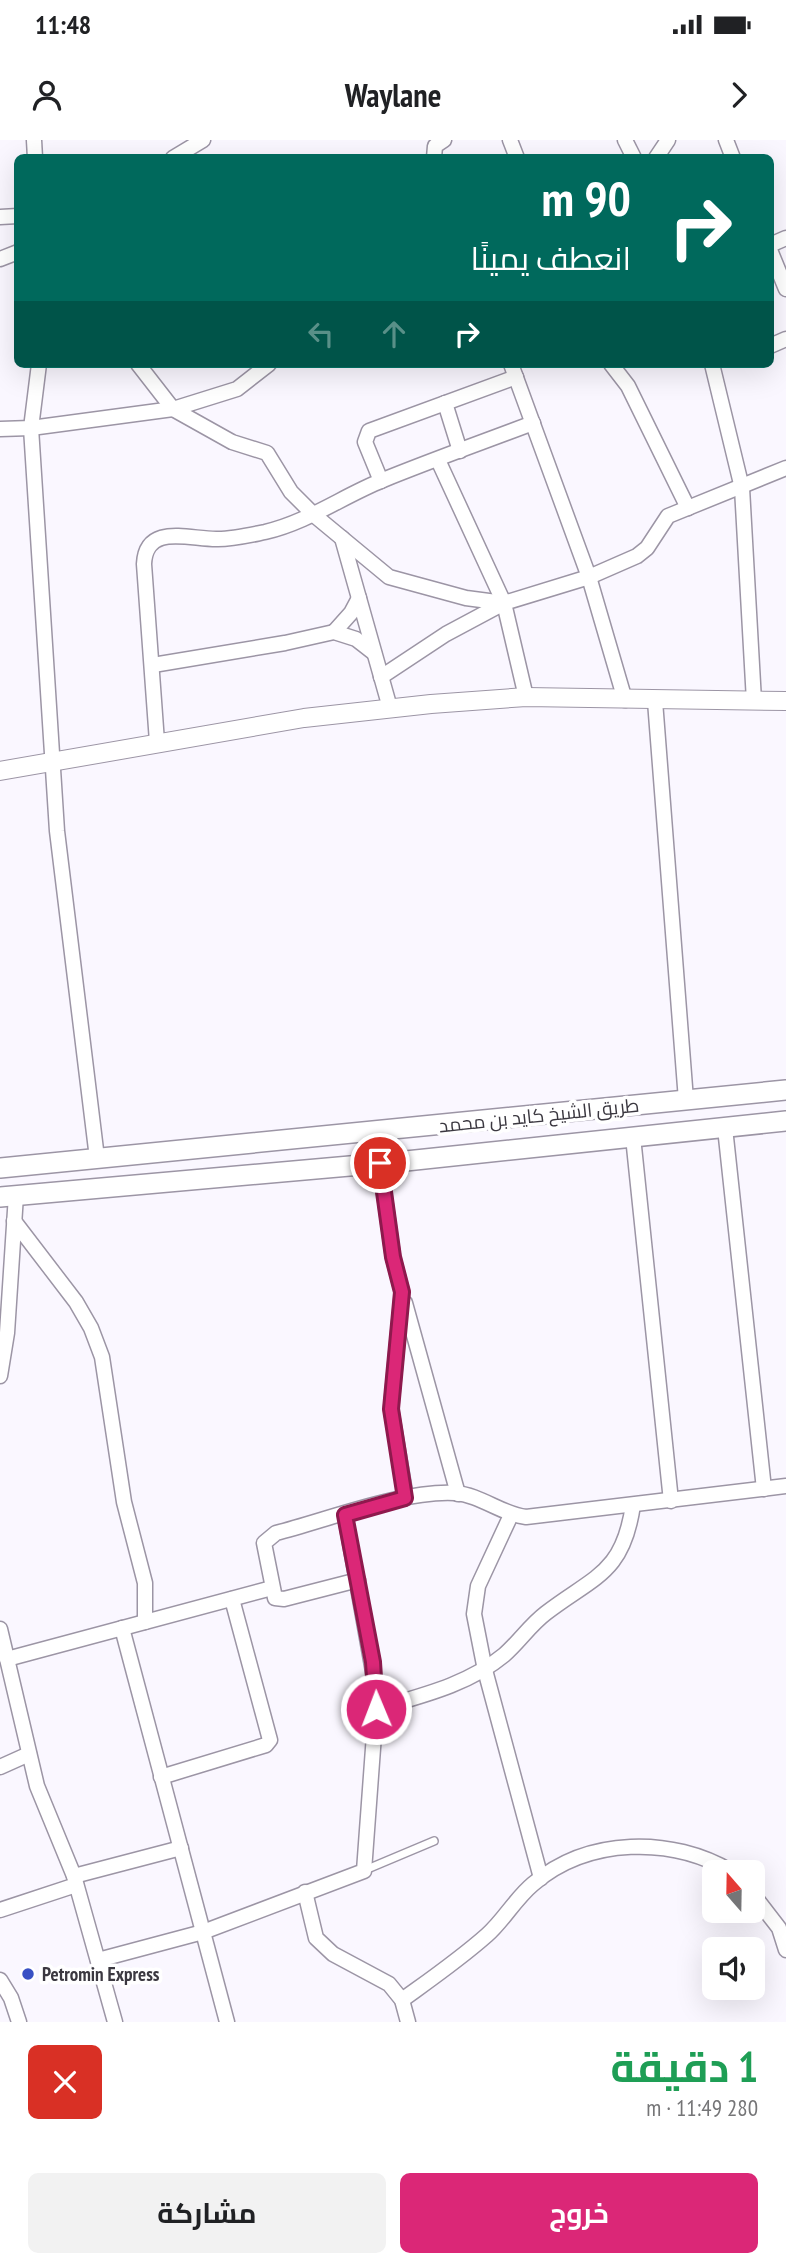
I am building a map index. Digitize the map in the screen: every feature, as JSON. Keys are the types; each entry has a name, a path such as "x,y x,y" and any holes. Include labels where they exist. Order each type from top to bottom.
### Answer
{"main road":[{"name":"طريق الشيخ كايد بن محمد","path":"0,1168 786,1090"},
{"name":"طريق الشيخ كايد بن محمد","path":"8,1196 380,1163 786,1121"}],"street":[{"path":"180,154 203,140"},
{"path":"435,154 435,146 444,140"},
{"path":"774,258 786,289"},
{"path":"38,368 31,428 57,831 97,1158"},
{"path":"141,368 173,409 232,442 267,453 291,492 314,515 389,577 466,598 504,603"},
{"path":"0,429 31,428 173,409 237,389 264,368"},
{"path":"614,368 628,386 688,508"},
{"path":"718,368 742,488 754,701"},
{"path":"381,481 365,442 366,435 445,403 514,370 589,577 625,700"},
{"path":"445,403 460,451"},
{"path":"157,742 144,564 146,551 151,545 170,535 205,539 243,536 314,515 381,481 533,423"},
{"path":"438,460 504,603 526,697"},
{"path":"381,677 446,634 504,603 589,577 636,556 647,548 668,516 786,468"},
{"path":"341,536 390,708"},
{"path":"334,632 351,613 359,598"},
{"path":"153,665 334,632 356,639 374,653"},
{"path":"0,771 157,742 390,708 526,697 786,701"},
{"path":"655,701 686,1100"},
{"path":"725,1128 764,1489"},
{"path":"633,1137 671,1501"},
{"path":"380,1163 393,1257 458,1493"},
{"path":"0,1376 7,1333 14,1221 8,1196"},
{"path":"14,1221 76,1302 91,1328 102,1357 124,1502 145,1583 145,1622"},
{"path":"402,1292 391,1409 405,1498"},
{"path":"358,1580 284,1599 275,1598 263,1550 269,1538 276,1533 405,1498 458,1493 511,1516 541,1516 786,1486"},
{"path":"376,1709 438,1690 485,1670 506,1653 537,1620 597,1580 623,1546 633,1505"},
{"path":"98,1960 203,1932 364,1871 376,1678 345,1515"},
{"path":"511,1516 483,1573 475,1600 476,1628 541,1878"},
{"path":"7,1659 272,1588"},
{"path":"162,1777 266,1745 270,1740 232,1599"},
{"path":"122,1628 227,2022"},
{"path":"0,1629 37,1786 75,1880 115,2022"},
{"path":"0,1767 29,1754"},
{"path":"402,2000 488,1934 521,1895 541,1878 586,1854 612,1847 683,1850 709,1860"},
{"path":"0,1910 75,1880 181,1848"},
{"path":"305,1892 316,1938 323,1946 389,1984 402,2000 408,2022"},
{"path":"765,1910 779,1928 786,1950"},
{"path":"0,1980 11,1998 19,2022"}],"lane":[{"path":"364,1871 433,1841"}],"place":[{"name":"Petromin Express","path":"28,1974"}],"route":[{"path":"376,1709 376,1678 345,1515 405,1498 394,1435 390,1390 402,1292 393,1257 380,1163"}]}
